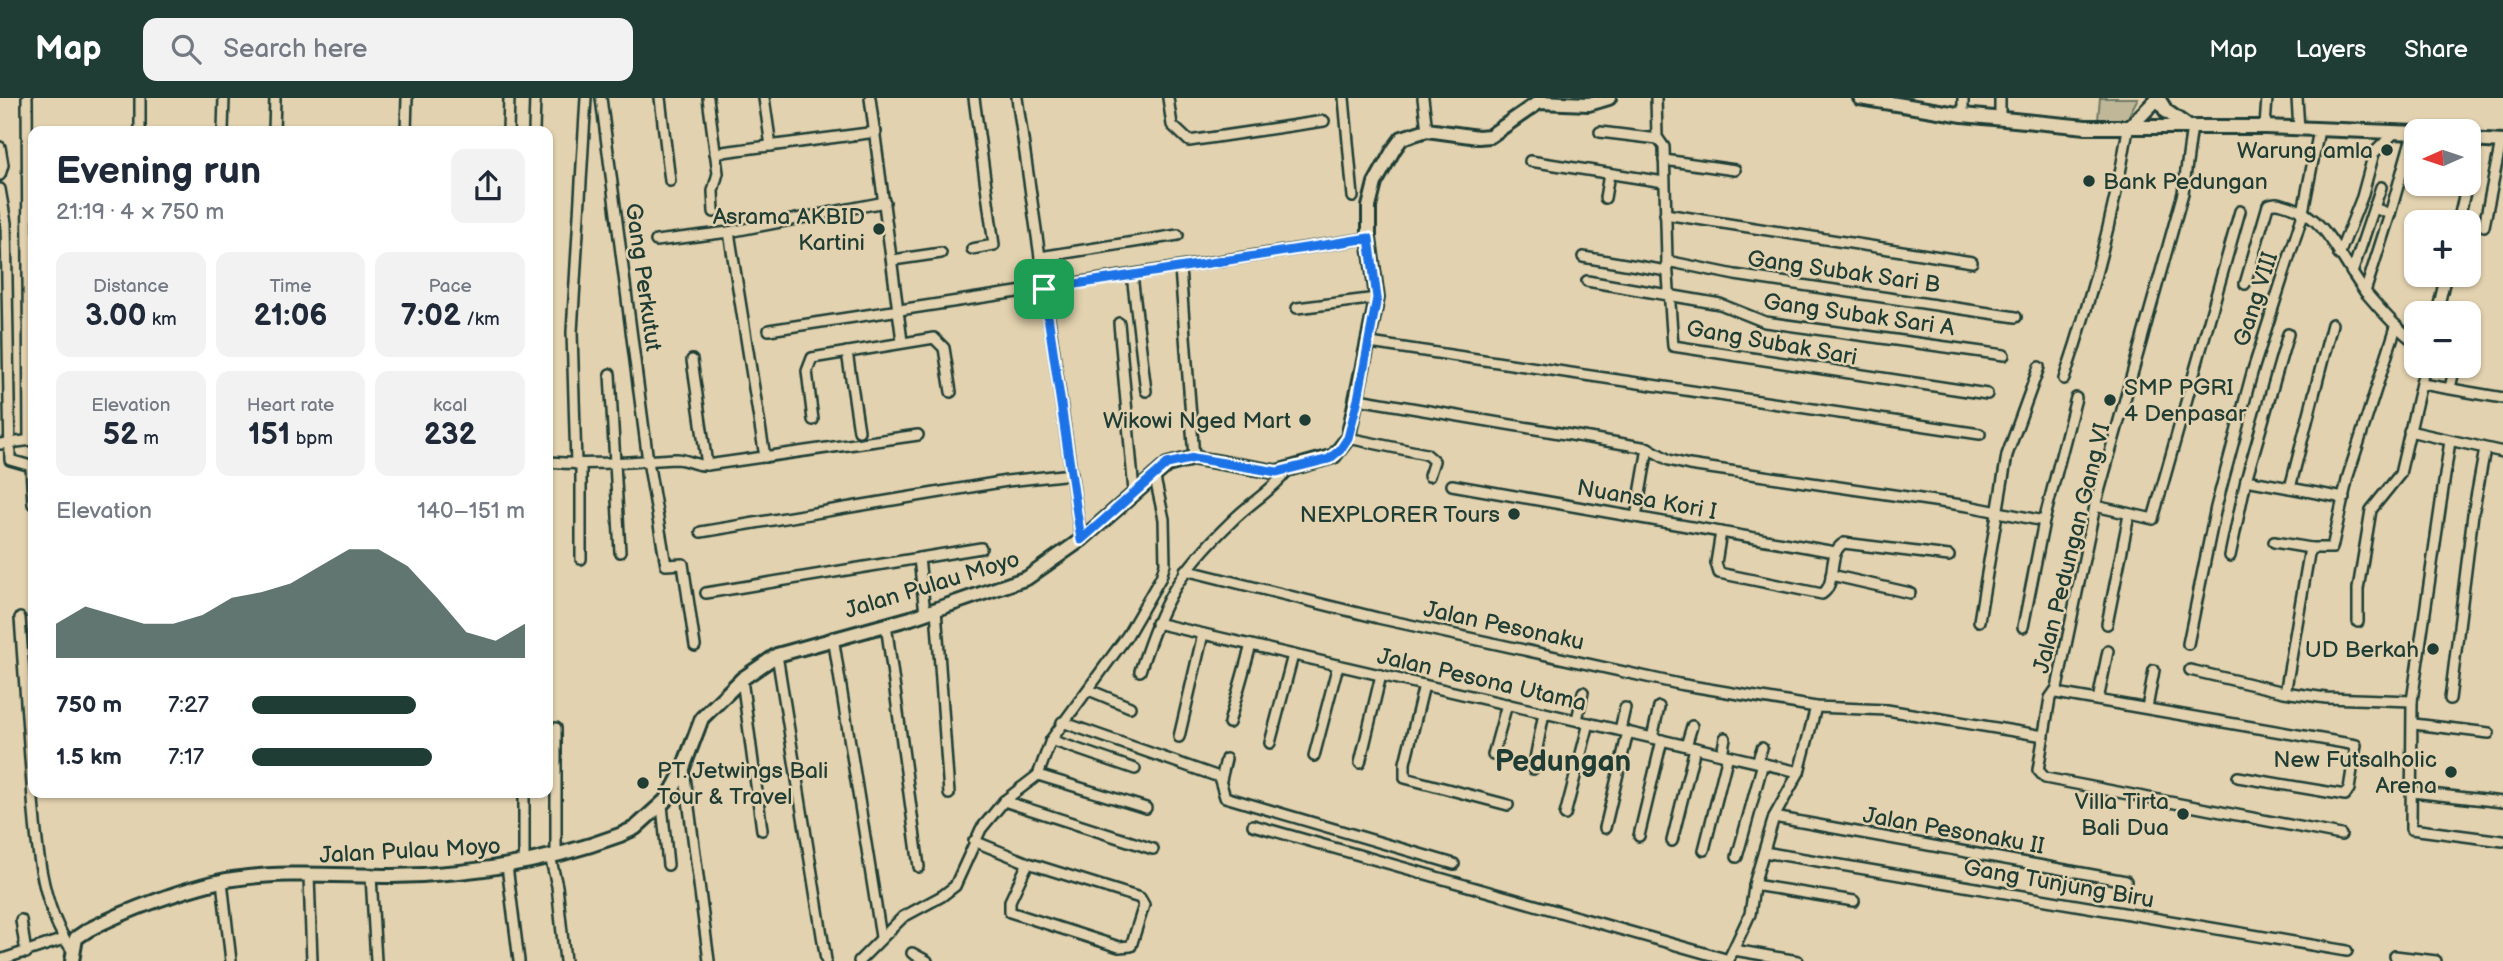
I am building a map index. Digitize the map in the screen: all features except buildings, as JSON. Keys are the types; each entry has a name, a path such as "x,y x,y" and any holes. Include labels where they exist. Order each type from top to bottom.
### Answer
{"street":[{"path":"27,98 28,184"},
{"path":"140,98 140,126"},
{"path":"223,126 224,98"},
{"path":"274,126 275,98"},
{"path":"406,126 407,98"},
{"path":"534,126 535,98"},
{"path":"581,559 572,332 586,98"},
{"name":"Gang Perkutut","path":"601,98 648,461 666,565 683,564 695,646"},
{"path":"660,98 670,181"},
{"path":"708,98 718,173 713,191 714,212"},
{"path":"764,98 771,146"},
{"path":"870,98 902,341"},
{"path":"972,249 994,245 974,98"},
{"path":"1017,98 1081,540"},
{"path":"1168,98 1172,125 1189,141 1324,121"},
{"path":"1344,98 1353,197"},
{"path":"1423,98 1427,130"},
{"path":"1429,476 1434,461 1426,454 1348,438 1370,343 1377,298 1369,238 1369,207 1375,183 1402,138 1427,130 1478,137 1490,135 1539,102 1589,104 1609,98"},
{"name":"Gang Subak Sari","path":"1656,98 1658,139 1664,145 1667,266 1672,343 1675,347 1987,394"},
{"path":"1860,98 1917,104 1963,116 2128,129 2190,126 2404,132"},
{"path":"1963,116 1964,98"},
{"path":"2000,98 2000,119"},
{"path":"2064,379 2094,289 2118,193 2128,129 2158,98 2166,111 2190,126"},
{"path":"2265,127 2267,98"},
{"path":"2297,98 2298,129"},
{"path":"508,126 509,99"},
{"name":"Jalan Pedungan Gang VI","path":"2056,693 2095,506 2183,193 2190,126"},
{"name":"Gang VIII","path":"2188,644 2216,507 2252,373 2303,210 2319,130"},
{"path":"716,153 876,132"},
{"path":"1600,132 1658,139"},
{"path":"2339,256 2362,197 2374,153 2395,132"},
{"path":"2482,141 2502,142 2484,226"},
{"path":"0,147 3,165 0,175"},
{"path":"1664,160 1735,170"},
{"path":"1530,161 1664,182"},
{"path":"2365,292 2404,169"},
{"path":"1605,198 1609,173"},
{"path":"2352,273 2381,187"},
{"path":"0,188 6,223 5,444 10,460 28,465"},
{"path":"656,241 729,232 885,202"},
{"path":"2245,284 2268,205 2274,202 2303,210 2322,228 2365,292 2404,333"},
{"path":"2374,208 2390,214"},
{"path":"2095,506 2153,519 2240,211"},
{"path":"1665,214 1972,262"},
{"path":"729,232 765,457"},
{"path":"1040,257 1178,235"},
{"path":"769,330 1369,238"},
{"path":"892,260 941,253"},
{"name":"Gang Subak Sari B","path":"1583,257 1735,275 2016,317"},
{"path":"1180,268 1194,458"},
{"path":"1132,275 1146,391"},
{"name":"Gang Subak Sari A","path":"1587,281 1720,304 1765,321 2004,355"},
{"path":"1297,308 1377,298"},
{"path":"1119,324 1133,492"},
{"path":"2290,488 2332,324"},
{"path":"2274,542 2310,548 2332,548 2348,476 2396,327"},
{"path":"2230,556 2246,480 2288,334"},
{"path":"813,420 809,361 847,352 902,341 939,340 944,348 951,392"},
{"path":"1370,343 1980,434"},
{"path":"847,352 859,431"},
{"path":"692,360 708,466"},
{"path":"1979,621 1996,510 2015,426 2039,367"},
{"path":"610,374 620,552"},
{"path":"2358,622 2358,589 2371,509 2397,481 2423,378"},
{"path":"2450,388 2452,378"},
{"path":"2422,383 2503,398"},
{"path":"2022,627 2043,521 2076,398"},
{"path":"1358,399 1648,448 1669,460 1689,465 1996,510 2043,521"},
{"path":"2409,431 2503,452"},
{"path":"553,462 617,464 679,459 694,466 708,466 918,435"},
{"name":"Jalan Pulau Moyo","path":"69,950 76,938 96,925 222,881 309,876 446,874 524,863 620,835 662,806 675,788 702,718 742,679 777,654 833,636 931,611 1027,578 1081,540 1167,464 1194,458 1264,472 1288,470 1329,459 1348,438"},
{"path":"5,444 28,440"},
{"path":"2450,441 2412,701 2414,724 2411,829 2415,832 2503,841"},
{"path":"1636,517 1648,448"},
{"path":"2450,699 2473,514 2485,449"},
{"path":"1140,671 1156,623 1171,590 1185,570 1233,520 1272,491 1288,470"},
{"path":"701,532 1007,481 1072,474"},
{"path":"859,961 903,917 950,891 962,872 974,841 1004,802 1038,775 1051,740 1062,722 1089,690 1127,636 1161,577 1166,551 1164,519 1154,474"},
{"path":"2246,480 2344,498"},
{"name":"Nuansa Kori I","path":"1452,485 1835,552"},
{"path":"2108,624 2129,515"},
{"path":"1721,532 1716,563 1719,573 1822,594 1826,593 1835,552 1844,543 1949,556"},
{"path":"706,593 981,548"},
{"path":"2286,688 2310,548"},
{"path":"919,558 931,611 949,794"},
{"name":"Jalan Pesonaku","path":"1185,570 1378,618 1679,684 1816,707 1887,710 2044,736"},
{"path":"1831,575 1910,593"},
{"path":"20,618 28,728"},
{"name":"Jalan Pesona Utama","path":"1156,623 1798,772"},
{"path":"886,624 919,867"},
{"path":"1179,737 1203,634"},
{"path":"833,636 881,937"},
{"path":"1229,723 1251,645"},
{"path":"2098,700 2108,651"},
{"path":"777,654 826,960"},
{"path":"1270,743 1293,655"},
{"path":"1314,756 1338,665"},
{"path":"2147,708 2154,670"},
{"path":"2190,670 2316,697 2412,701"},
{"path":"1360,763 1381,675"},
{"path":"742,679 762,830"},
{"path":"1424,685 1405,763 1405,778 1508,805"},
{"path":"1089,690 1130,707"},
{"path":"1577,720 1583,692"},
{"path":"2238,777 2345,795 2349,789 2356,745 2056,693 2050,698 2038,768 2045,778 2341,835"},
{"path":"1493,755 1507,704"},
{"path":"1639,836 1657,739 1659,707"},
{"path":"1253,825 1728,960 1750,914 1754,885 1774,817 1798,772 1816,707"},
{"path":"1605,828 1624,731 1625,708"},
{"path":"1533,769 1544,713"},
{"path":"1062,722 1202,770 1221,780"},
{"path":"1565,815 1589,723"},
{"path":"2414,724 2489,733"},
{"path":"1672,841 1692,726"},
{"path":"556,728 553,856 565,961"},
{"path":"1704,850 1725,755 1725,738"},
{"path":"1051,740 1135,769"},
{"path":"1737,857 1762,748"},
{"path":"1226,759 1221,780 1225,797 1454,864"},
{"path":"683,767 689,792 709,961"},
{"path":"1038,775 1146,808"},
{"path":"2412,792 2503,802"},
{"path":"0,960 26,953 69,950 47,892 36,837 33,798"},
{"path":"524,798 524,863"},
{"path":"1004,802 1153,849"},
{"path":"662,806 668,865"},
{"name":"Jalan Pesonaku II","path":"1774,817 2126,881"},
{"path":"974,841 1028,863 1142,900 1144,905 1131,946 1119,947 1010,912 1010,901 1028,863"},
{"name":"Gang Tunjung Biru","path":"1764,852 2347,951"},
{"path":"507,866 519,961"},
{"path":"309,876 312,961"},
{"path":"371,876 376,961"},
{"path":"222,881 231,961"},
{"path":"1754,885 1854,901"},
{"path":"21,920 26,953"},
{"path":"1734,950 1798,961"},
{"path":"912,953 927,961"},
{"path":"2395,956 2436,961"}],"shaded area":[{"path":"2100,98 2138,98 2126,121 2098,119"}],"place":[{"name":"Warung amla","path":"2387,150"},
{"name":"Bank Pedungan","path":"2089,181"},
{"name":"Asrama AKBID Kartini","path":"879,229"},
{"name":"SMP PGRI 4 Denpasar","path":"2110,400"},
{"name":"Wikowi Nged Mart","path":"1305,420"},
{"name":"NEXPLORER Tours","path":"1514,514"},
{"name":"UD Berkah","path":"2433,649"},
{"name":"New Futsalholic Arena","path":"2451,772"},
{"name":"PT. Jetwings Bali Tour & Travel","path":"643,783"},
{"name":"Villa Tirta Bali Dua","path":"2183,814"}],"district":[{"name":"Pedungan","path":"1563,761"}],"route":[{"path":"1369,238 1377,298 1370,343 1348,438 1335,456 1329,459 1277,472 1264,472 1194,458 1167,464 1081,540 1044,289 1369,238"}]}
